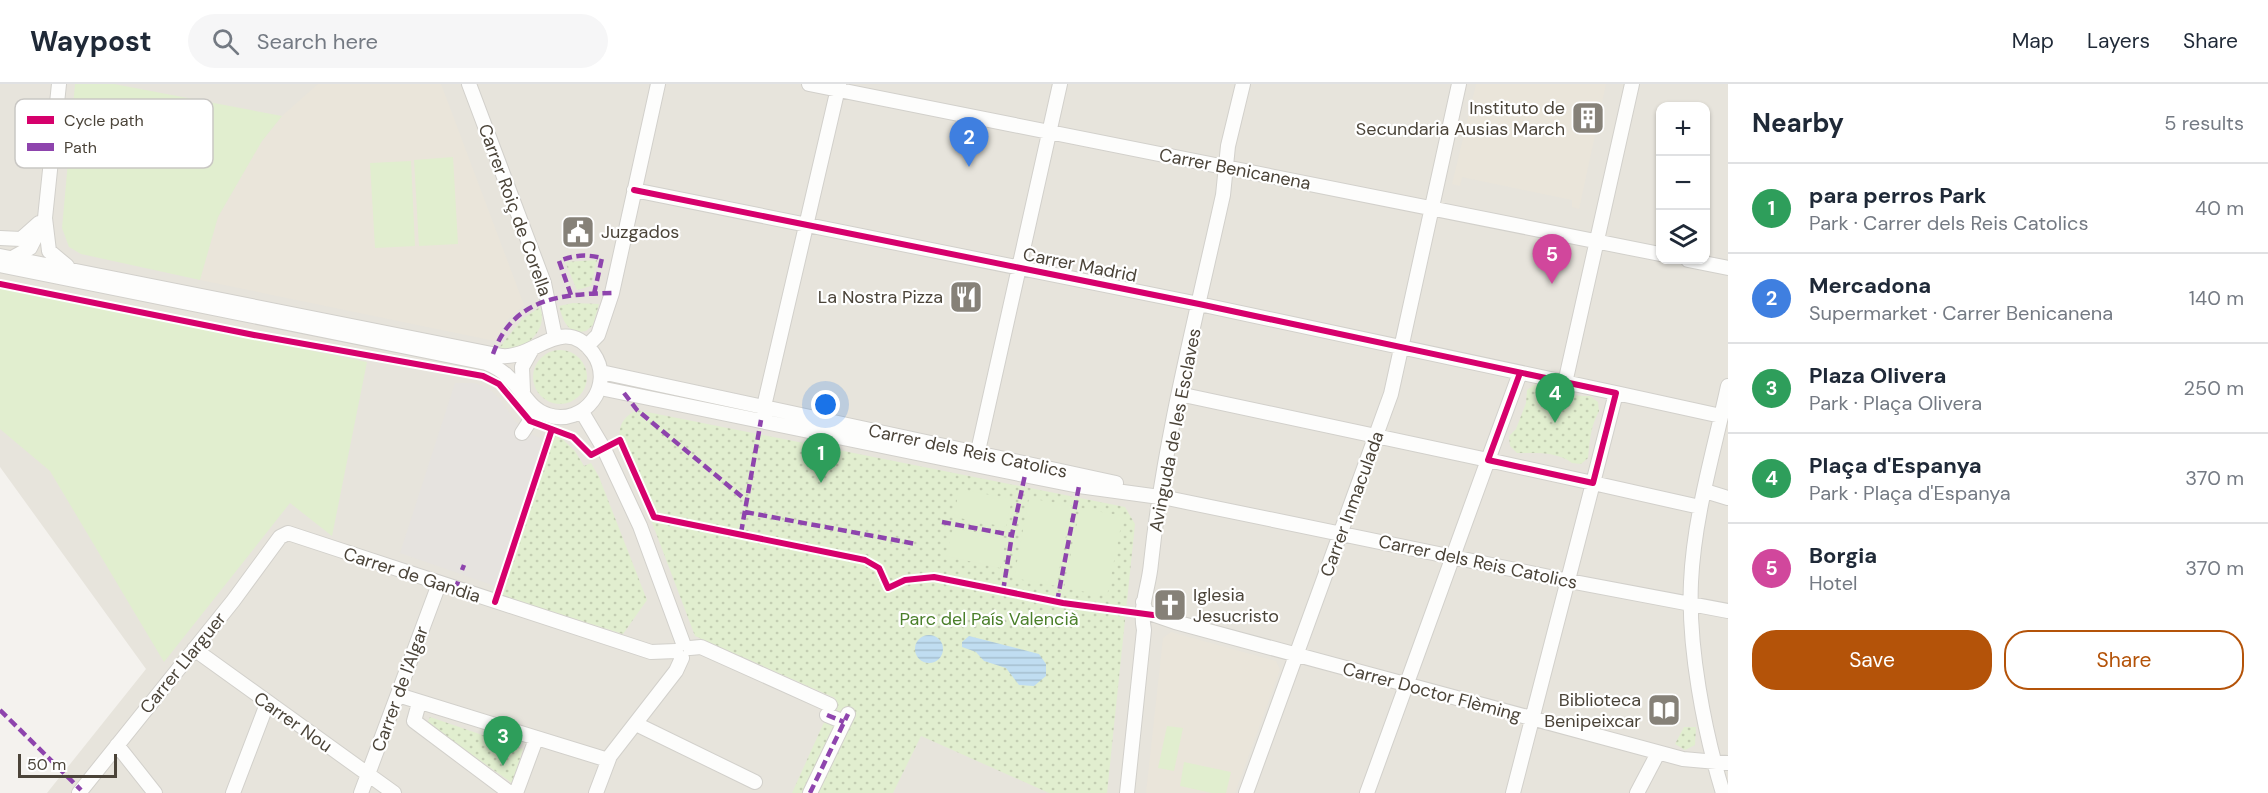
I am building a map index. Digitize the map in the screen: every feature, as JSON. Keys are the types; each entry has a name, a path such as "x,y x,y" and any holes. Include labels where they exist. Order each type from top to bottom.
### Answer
{"street":[{"path":"57,99 58,84"},
{"name":"Carrer Roiç de Corella","path":"469,84 544,283 555,337"},
{"path":"587,346 598,335 612,293 658,84"},
{"name":"Carrer Benicanena","path":"809,84 838,87 1050,132 1656,253"},
{"path":"976,459 1060,84"},
{"name":"Avinguda de les Esclaves","path":"1144,630 1153,615 1149,588 1158,496 1223,195 1228,146 1243,84"},
{"name":"Carrer Inmaculada","path":"1246,793 1391,394 1459,84"},
{"path":"1565,383 1632,84"},
{"path":"762,413 838,87"},
{"path":"50,168 45,218 49,251 68,267"},
{"name":"Carrer Madrid","path":"634,190 807,227 1199,304 1721,416"},
{"path":"0,238 21,239 45,218"},
{"path":"4,259 30,248 45,218"},
{"path":"4,259 68,267 502,356 519,354 555,337 566,337 587,346 598,362 601,372 600,388 595,399 582,412 559,417 537,410 511,377 498,368 477,361 4,259"},
{"path":"1708,264 1728,268"},
{"path":"523,391 522,367 534,347"},
{"name":"Carrer dels Reis Catolics","path":"601,372 762,413 1134,494 1158,496 1692,606 1728,610"},
{"path":"1367,793 1520,373"},
{"path":"1725,792 1713,762 1703,720 1691,583 1700,507 1728,386"},
{"name":"Carrer dels Reis Catolics","path":"600,388 762,413"},
{"path":"1513,793 1616,393"},
{"path":"1179,394 1377,435 1700,507"},
{"path":"522,433 537,410"},
{"path":"582,412 604,449 640,526 682,646 676,671 609,760 596,793"},
{"name":"Carrer dels Reis Catolics","path":"976,459 1133,487 1158,496"},
{"path":"1705,491 1728,498"},
{"path":"1134,494 1147,507 1155,525"},
{"name":"Carrer de Gandia","path":"288,533 651,652 682,646 701,646 846,718 810,793"},
{"name":"Carrer Llarguer","path":"79,793 233,601 280,537 288,533"},
{"name":"Carrer de l'Algar","path":"361,793 439,584"},
{"name":"Avinguda de les Esclaves","path":"1127,793 1144,630 1140,613 1149,588"},
{"path":"1143,602 1146,612 1153,615"},
{"name":"Carrer Doctor Flèming","path":"1153,615 1296,656 1658,753 1683,759 1728,763"},
{"name":"Carrer Nou","path":"194,648 267,704 394,793"},
{"path":"398,695 609,760"},
{"path":"419,703 414,721 510,793"},
{"path":"233,793 267,704"},
{"path":"636,724 755,782"},
{"path":"516,793 536,739"},
{"path":"117,746 155,793"},
{"path":"1637,793 1658,753"}],"shaded area":[{"path":"0,84 1728,84 1728,793 47,793 146,669 0,467"},
{"path":"318,84 441,84 524,305 507,320 495,341 200,280 218,217 262,141 282,116"},
{"path":"1476,84 1606,84 1579,209 1572,207 1572,200 1462,177 1460,186 1452,184"},
{"path":"455,383 474,383 489,389 499,398 515,421 530,434 545,440 495,586 400,553"},
{"path":"1171,632 1276,661 1280,670 1235,793 1146,793 1163,638"}],"green space":[{"path":"75,84 114,84 193,99 74,99"},
{"path":"213,103 282,116 262,141 218,217 200,280 81,254 69,247 62,228 67,168 213,168"},
{"path":"453,157 458,244 419,246 414,160"},
{"path":"411,161 415,246 375,248 370,163"},
{"path":"597,260 591,286 577,290 565,262"},
{"path":"0,287 367,362 332,536 290,503 164,662 50,471 0,429"},
{"path":"573,303 599,304 593,325 586,331 571,329 562,317 559,306"},
{"path":"540,307 542,322 540,328 526,344 514,352 498,349 522,319"},
{"path":"555,350 565,350 575,354 583,362 587,377 583,392 575,400 565,404 555,404 545,400 537,392 533,382 533,372 537,362 545,354"},
{"path":"1535,384 1565,394 1590,396 1598,402 1599,411 1592,429 1588,458 1581,464 1572,463 1560,456 1517,453 1510,446 1509,436 1516,429 1526,403 1527,390"},
{"name":"Parc del País Valencià","path":"637,410 1125,507 1135,524 1107,793 1049,793 921,736 893,793 792,793 835,698 695,636 620,438 623,421"},
{"path":"552,429 575,451 584,466 591,463 599,477 647,600 623,634 500,595"},
{"path":"959,489 1012,499 1006,527 954,517"},
{"path":"1029,498 1072,506 1056,586 1014,578"},
{"path":"1080,508 1123,516 1107,596 1064,588"},
{"path":"953,528 1006,538 1000,568 946,556"},
{"path":"430,717 523,749 512,783 427,723"},
{"path":"1167,726 1183,728 1174,771 1158,768"},
{"path":"1684,727 1696,727 1695,745 1685,750 1675,744"},
{"path":"1184,762 1231,772 1226,793 1212,793 1180,786"}],"water":[{"path":"929,635 939,639 943,649 939,659 929,663 919,659 915,649 919,639"},
{"path":"969,636 1039,654 1046,664 1046,676 1034,686 1019,685 1006,668 984,661 976,652 962,647 962,642"}],"marked path":[{"path":"571,295 559,261 580,256 602,258 594,294"},
{"path":"493,354 502,335 526,310 557,298 612,293"},
{"path":"624,393 637,410 747,501"},
{"path":"741,533 761,420"},
{"path":"942,522 1012,535 1025,475"},
{"path":"1057,602 1079,486"},
{"path":"745,512 916,544"},
{"path":"1003,591 1012,535"},
{"path":"462,570 464,565"},
{"path":"455,590 459,579"},
{"path":"0,710 81,790"},
{"path":"810,793 848,714"},
{"path":"827,715 844,722"}],"cycle path":[{"path":"634,190 1199,304 1616,393 1593,483 1488,460 1520,373"},
{"path":"0,284 254,335 483,376 499,384 530,421 573,437 591,455 620,440 654,517 865,560 879,568 888,588 905,580 934,577 1063,603 1153,615"},
{"path":"495,602 552,429"}],"place":[{"name":"Instituto de Secundaria Ausias March","path":"1588,118"},
{"name":"Mercadona","path":"969,167"},
{"name":"Juzgados","path":"578,232"},
{"name":"Borgia","path":"1552,284"},
{"name":"La Nostra Pizza","path":"966,297"},
{"name":"Plaça d'Espanya","path":"1555,423"},
{"name":"para perros Park","path":"821,483"},
{"name":"Iglesia Jesucristo","path":"1170,605"},
{"name":"Biblioteca Benipeixcar","path":"1664,710"},
{"name":"Plaza Olivera","path":"503,766"}]}
